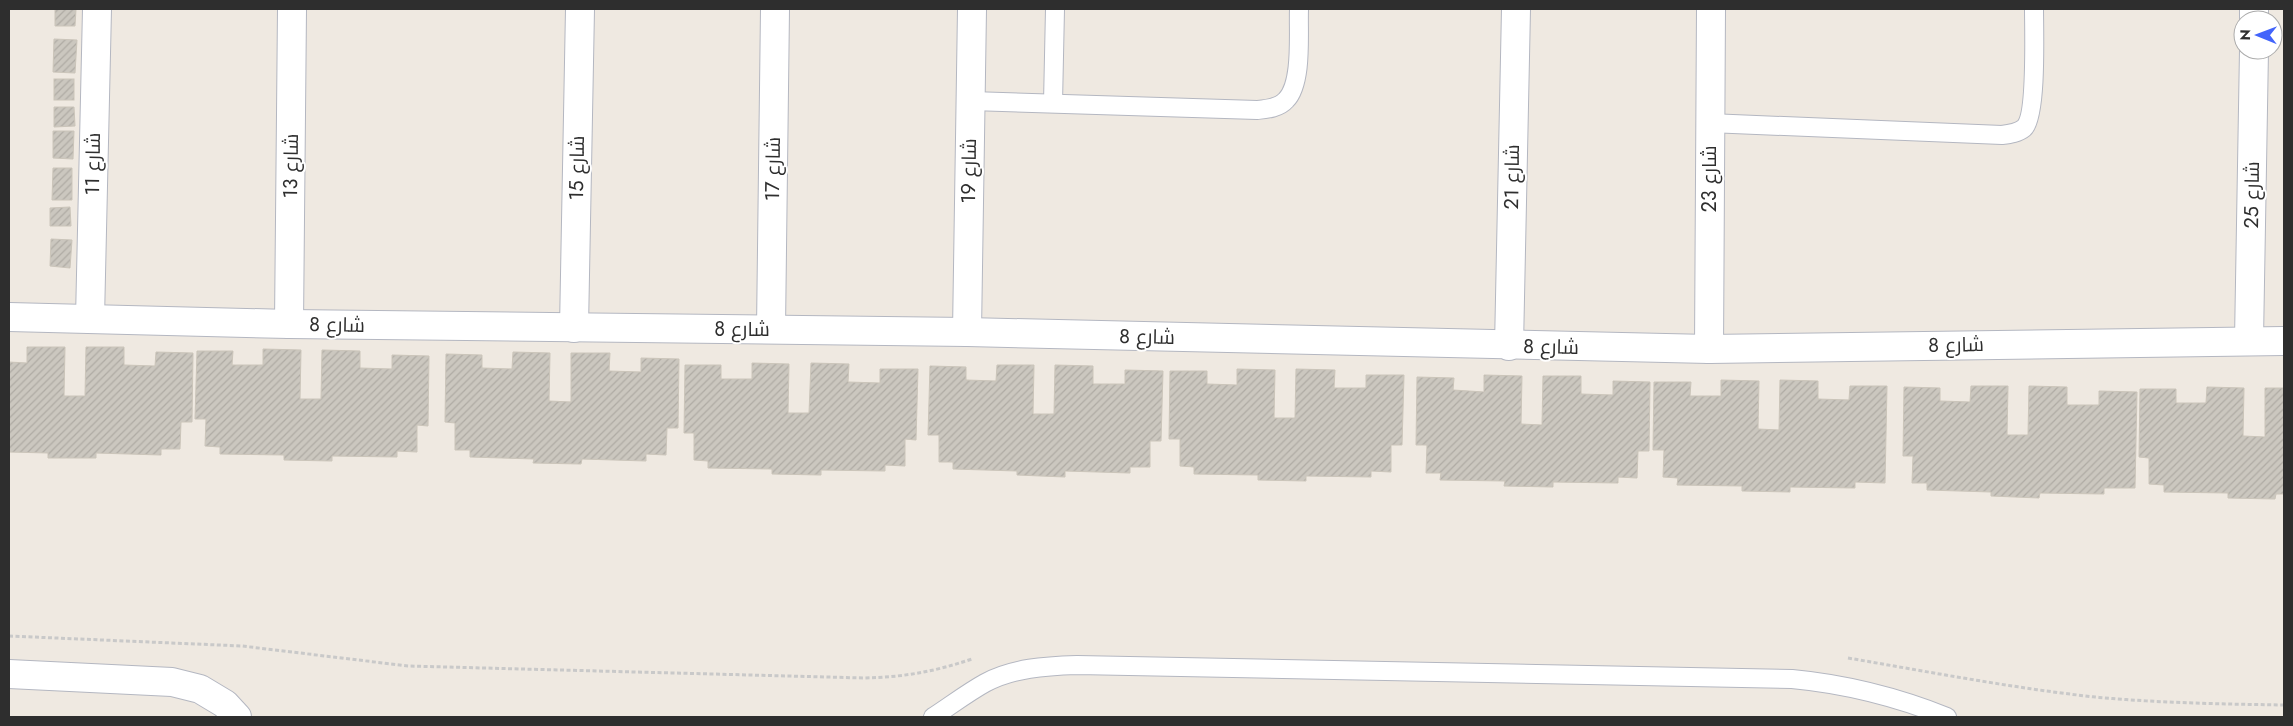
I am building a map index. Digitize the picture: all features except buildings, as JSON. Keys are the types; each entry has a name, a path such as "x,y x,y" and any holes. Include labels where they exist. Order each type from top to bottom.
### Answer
{"street":[{"name":"شارع 11","path":"90,319 97,9"},
{"name":"شارع 13","path":"289,324 292,9"},
{"name":"شارع 15","path":"574,328 580,9"},
{"name":"شارع 17","path":"771,329 775,9"},
{"name":"شارع 19","path":"967,332 972,9"},
{"name":"شارع 21","path":"1509,346 1516,9"},
{"name":"شارع 23","path":"1709,349 1709,123 1712,9"},
{"name":"شارع 25","path":"2249,340 2254,60"},
{"name":"شارع 8","path":"9,317 289,324 967,332 1509,346 1709,349 2284,341"},
{"path":"9,674 172,682 200,689 225,704 237,717"}],"lane":[{"path":"1053,103 1055,9"},
{"path":"971,101 1257,110 1274,108 1287,100 1294,83 1298,65 1299,9"},
{"path":"1709,123 2002,135 2015,132 2025,127 2032,109 2034,9"},
{"path":"933,717 987,682 1010,673 1077,664 1792,678 1873,693 1947,717"}]}
